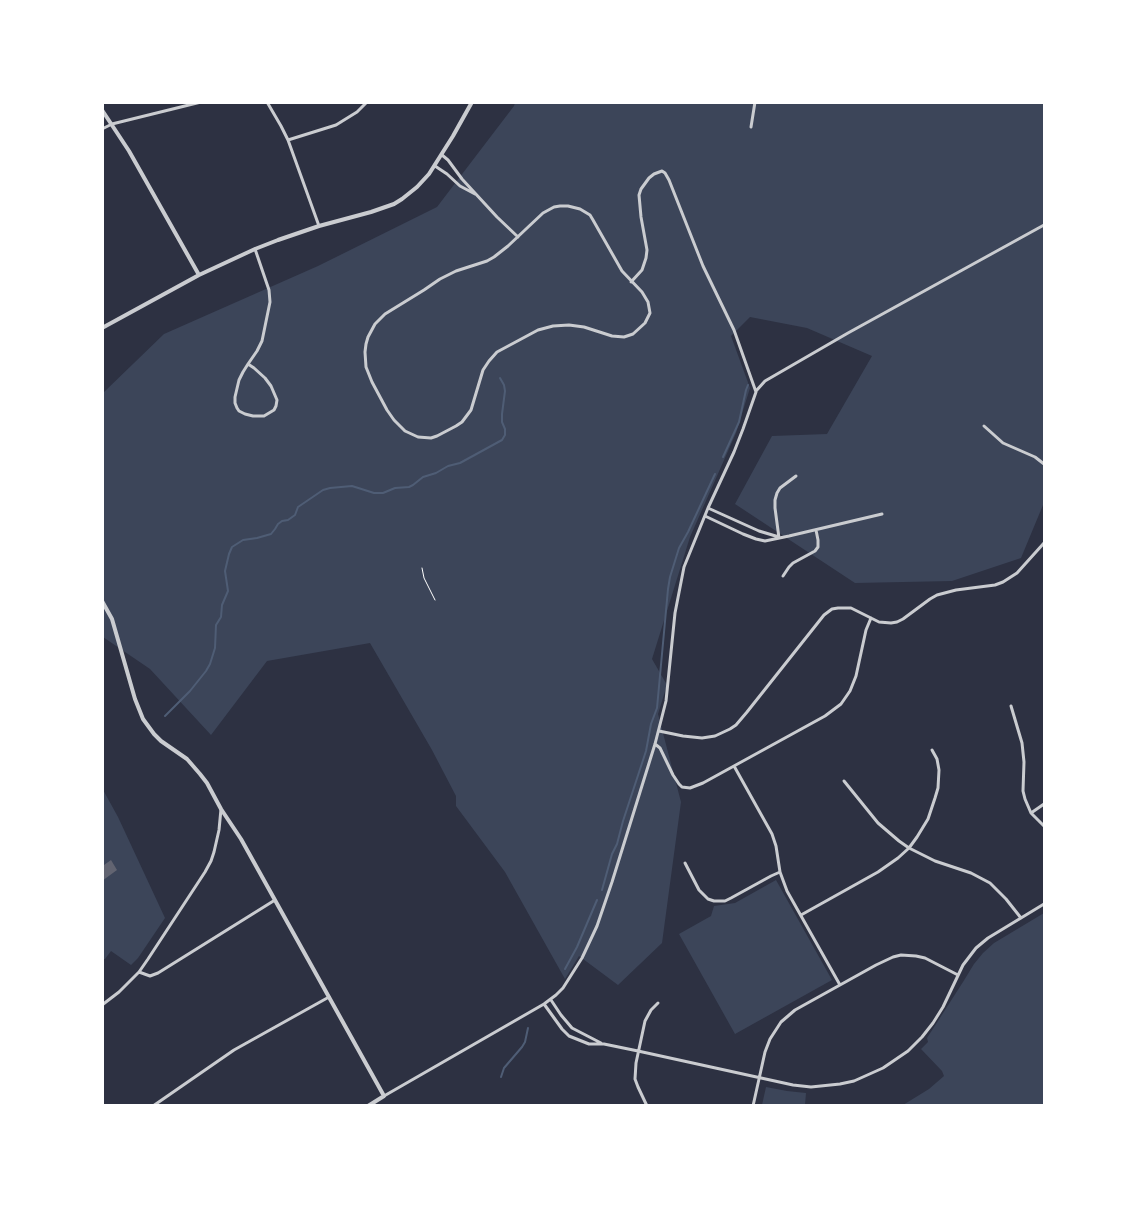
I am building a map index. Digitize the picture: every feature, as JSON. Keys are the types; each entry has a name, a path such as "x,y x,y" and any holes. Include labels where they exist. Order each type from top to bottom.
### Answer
{"street":[{"path":"267,102 282,126 288,140 319,226"},
{"path":"288,140 336,125 357,112 367,102"},
{"path":"102,328 199,275 255,248 319,226 394,204 424,181 442,155 472,102"},
{"path":"752,127 756,102"},
{"path":"102,129 112,124 200,103"},
{"path":"102,110 129,151 199,275"},
{"path":"442,155 477,196 518,236"},
{"path":"435,166 448,174 460,186 477,196"},
{"path":"631,282 642,270 647,250 639,195 649,178 662,171 669,180 703,266 734,330 756,392"},
{"path":"568,206 580,209 590,215 618,266 645,297 649,307 646,323 629,336 618,337 584,327 569,325 553,326 538,330 497,352 489,361 483,370 471,410 462,422 448,431 431,438 411,435 394,420 372,382 366,366 365,352 371,330 385,314 456,270 487,261 494,257 518,236 548,209 568,206"},
{"path":"368,1106 551,1000 563,988 575,971 597,926 659,731 666,701 680,581 688,555 737,444 756,392 765,381 848,332 1044,225"},
{"path":"248,364 265,378 277,400 274,410 264,416 253,416 240,411 237,408 235,397 239,380 248,364 257,351 262,341 270,302 269,290 255,248"},
{"path":"984,426 1003,443 1035,457 1044,464"},
{"path":"779,538 775,500 780,488 796,476"},
{"path":"708,508 779,538"},
{"path":"705,516 756,539 765,540 882,514"},
{"path":"783,576 793,563 815,551 818,547 816,530"},
{"path":"659,731 702,738 716,736 730,730 747,712 828,612 838,608 851,608 879,622 891,624 904,619 937,595 1003,582 1017,573 1044,543"},
{"path":"102,601 112,619 135,699 147,726 157,738 187,759 207,783 221,809 241,839 384,1096"},
{"path":"655,744 660,748 676,781 682,787 690,788 698,786 825,716 841,704 853,684 866,630 871,618"},
{"path":"1012,706 1022,743 1024,799 1031,812 1044,826"},
{"path":"801,915 878,872 909,848 928,819 938,788 939,770 937,759 932,750"},
{"path":"734,766 772,834 780,872 787,891 840,985"},
{"path":"844,780 878,822 909,848 935,862 971,873 990,883 1021,918"},
{"path":"1031,812 1044,804"},
{"path":"102,1005 119,992 139,972 205,872 211,861 219,830 221,809"},
{"path":"684,863 699,890 708,899 714,901 725,901 780,872"},
{"path":"139,972 150,976 158,973 275,900"},
{"path":"544,1004 562,1030 569,1036 589,1044 604,1044 793,1086 826,1086 854,1081 882,1068 908,1051 928,1031 943,1007 967,958 982,943 1044,904"},
{"path":"753,1106 768,1045 781,1022 795,1010 876,965 901,955 925,958 958,975"},
{"path":"153,1106 234,1050 328,997"},
{"path":"551,1000 572,1028 604,1044"},
{"path":"647,1106 635,1079 636,1063 645,1021 651,1010 658,1003"}],"path":[{"path":"422,568 424,578 435,600"}],"shaded area":[{"path":"515,103 1044,103 1044,504 1021,558 952,581 855,583 735,504 772,436 827,434 872,356 807,328 750,317 731,336 750,388 736,433 690,537 652,659 667,685 658,714 681,802 662,943 618,985 579,956 565,979 505,872 456,806 456,796 432,750 370,643 267,661 211,735 150,669 103,637 103,393 164,334 318,266 437,207"},
{"path":"102,788 118,817 165,918 138,958 131,965 111,951 103,959"},
{"path":"776,880 832,980 735,1034 679,934 711,916 714,906 735,903"},
{"path":"1044,913 1044,1105 903,1105 929,1089 944,1076 942,1071 921,1049 928,1042 927,1038 974,964 994,943"},
{"path":"766,1087 806,1093 805,1105 762,1105"}],"building":[{"path":"111,860 117,870 102,881 102,863 104,865"}],"waterway":[{"path":"165,716 190,691 210,664 215,648 216,625 221,617 222,605 228,591 225,571 232,547 243,540 271,534 278,524 295,515 298,507 323,490 352,486 374,493 383,493 395,488 409,487 423,477 460,463 502,440 505,435 502,422 505,391 500,378"},
{"path":"723,457 739,422 748,385"},
{"path":"602,890 646,751 651,724 657,708 670,577 679,548 715,474"},
{"path":"565,969 577,947 597,900"},
{"path":"501,1077 504,1068 525,1042 528,1028"}]}
